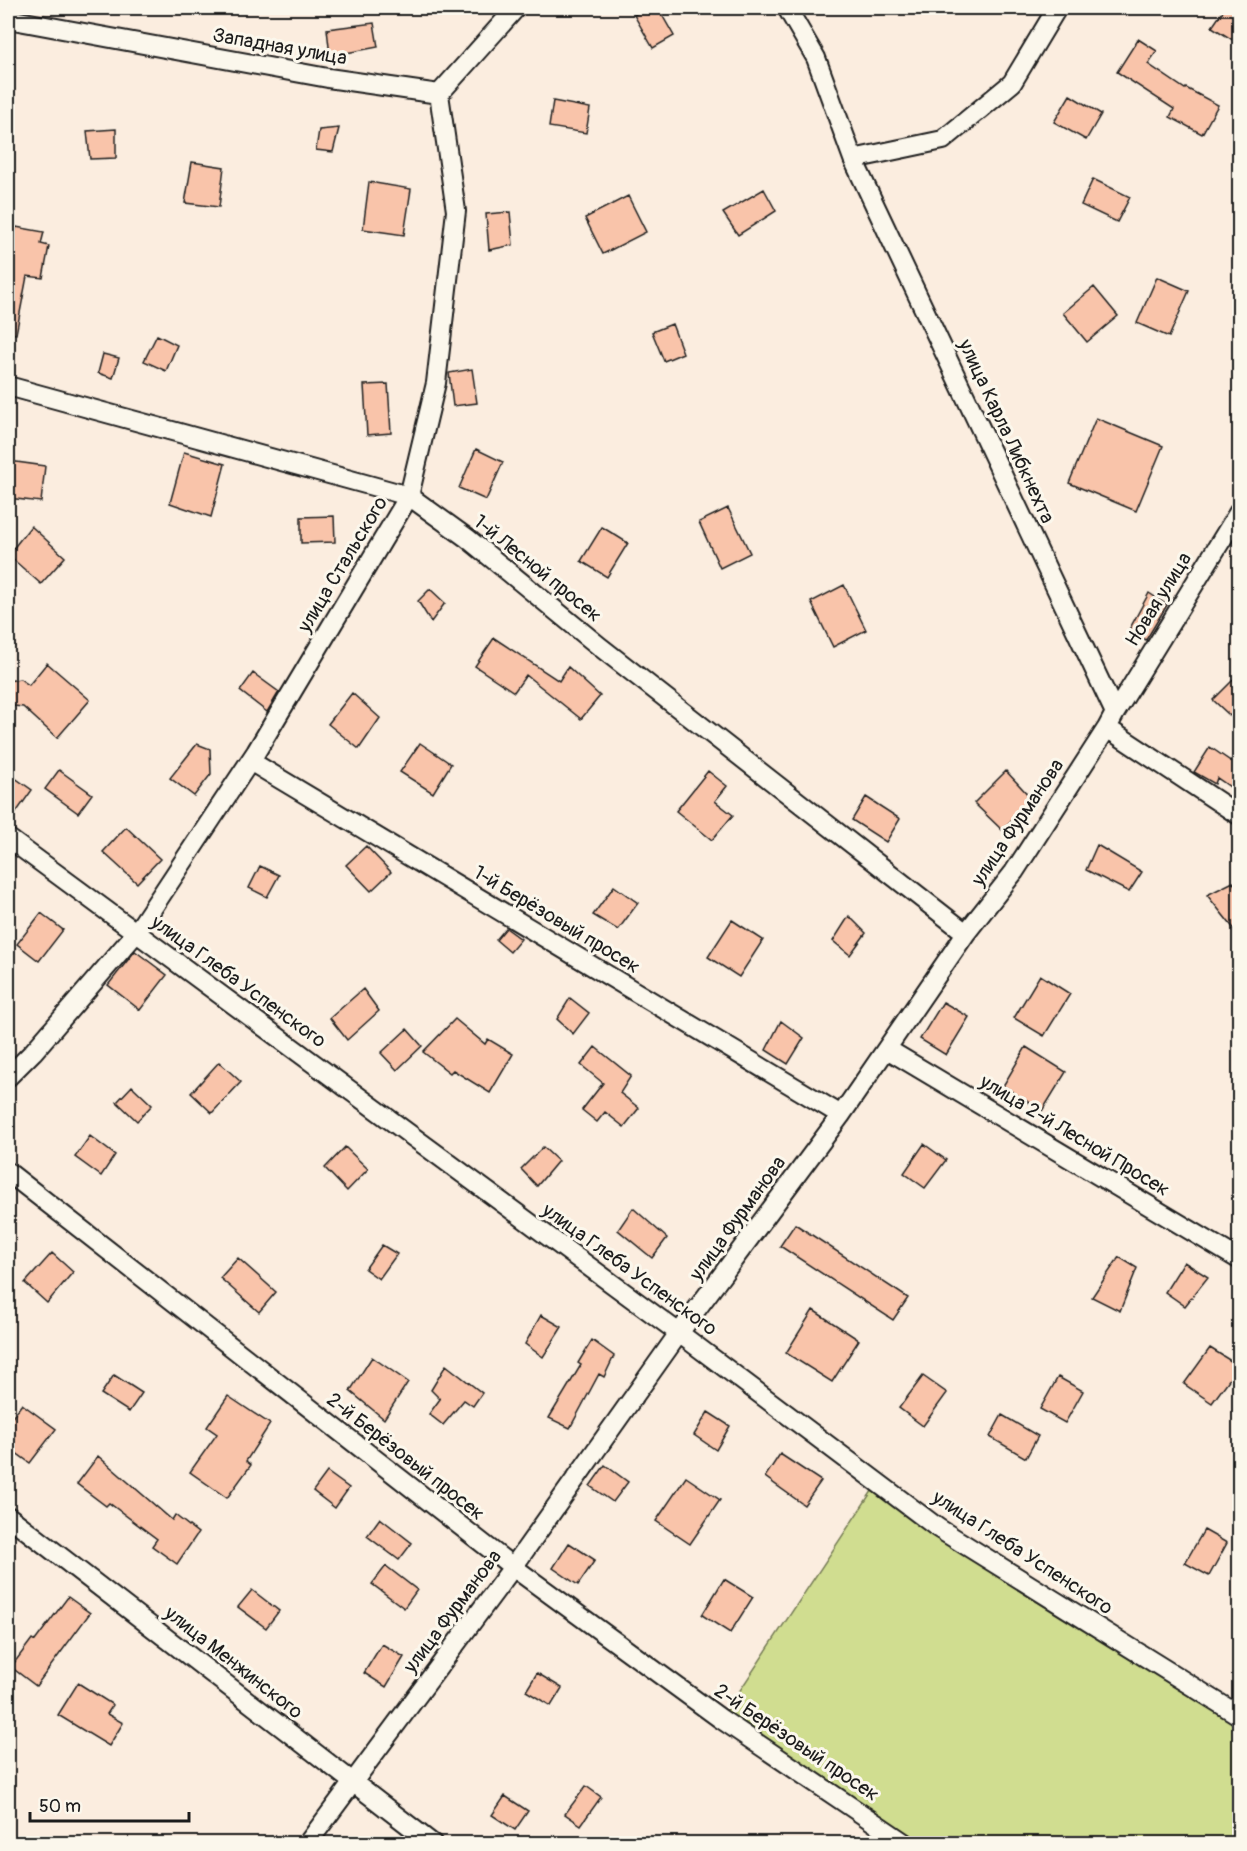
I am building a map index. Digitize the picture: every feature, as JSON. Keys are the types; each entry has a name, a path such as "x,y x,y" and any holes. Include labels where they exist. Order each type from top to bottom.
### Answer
{"street":[{"path":"440,94 516,8"},
{"name":"улица Карла Либкнехта","path":"787,8 816,58 853,159 1111,720"},
{"path":"853,159 943,140 1012,83 1057,8"},
{"name":"Западная улица","path":"8,19 328,78 440,94"},
{"name":"улица Стальского","path":"8,1077 33,1052 136,933 250,761 409,496 436,384 456,211 440,94"},
{"name":"1-й Лесной просек","path":"8,386 409,496 467,538 600,646 966,933"},
{"name":"Новая улица","path":"1111,720 1239,510"},
{"path":"1111,720 1239,816"},
{"name":"улица Фурманова","path":"307,1844 513,1567 679,1333 841,1115 966,933 1014,872 1111,720"},
{"name":"1-й Берёзовый просек","path":"250,761 841,1115"},
{"name":"улица Глеба Успенского","path":"8,838 679,1333 938,1528 1239,1716"},
{"name":"улица 2-й Лесной Просек","path":"887,1048 1239,1260"},
{"name":"2-й Берёзовый просек","path":"8,1172 513,1567 721,1719 906,1844"},
{"name":"улица Менжинского","path":"8,1516 433,1844"}],"green space":[{"path":"878,1482 1239,1716 1239,1843 906,1843 721,1719"}],"building":[{"path":"646,8 658,8 674,36 653,48 634,15"},
{"path":"1225,8 1239,8 1239,44 1212,27"},
{"path":"374,23 378,47 330,56 327,29"},
{"path":"1138,39 1157,51 1148,64 1185,89 1218,105 1202,134 1170,117 1174,109 1117,72"},
{"path":"1070,95 1101,114 1086,140 1054,122"},
{"path":"553,101 590,108 586,133 549,127"},
{"path":"339,128 333,152 316,150 319,130"},
{"path":"116,129 116,158 90,159 87,131"},
{"path":"192,162 224,167 219,207 185,203"},
{"path":"1093,179 1130,197 1117,222 1081,205"},
{"path":"369,182 411,189 404,235 363,229"},
{"path":"764,189 776,211 738,235 723,213"},
{"path":"628,196 646,232 603,254 585,218"},
{"path":"510,212 513,245 489,250 486,214"},
{"path":"16,227 44,232 41,244 49,246 43,278 27,276 16,334 8,333 8,259 10,260"},
{"path":"1157,277 1189,291 1169,337 1137,323"},
{"path":"1094,287 1118,316 1087,342 1063,313"},
{"path":"672,324 683,353 664,361 652,332"},
{"path":"157,335 177,345 166,371 144,361"},
{"path":"103,354 119,358 113,378 98,373"},
{"path":"472,369 477,403 453,406 449,373"},
{"path":"388,384 391,433 367,435 364,385"},
{"path":"1096,418 1163,446 1136,511 1069,483"},
{"path":"476,449 503,462 486,500 459,488"},
{"path":"184,452 225,464 211,517 170,503"},
{"path":"9,461 45,466 41,502 8,498"},
{"path":"728,508 750,553 720,568 699,522"},
{"path":"334,516 335,542 301,543 301,517"},
{"path":"31,526 65,557 41,584 8,555"},
{"path":"602,527 628,543 607,577 581,561"},
{"path":"844,585 866,630 833,647 811,602"},
{"path":"430,589 445,603 431,622 418,601"},
{"path":"1149,593 1167,605 1146,640 1129,630"},
{"path":"494,638 559,681 568,667 600,696 581,719 526,675 514,692 475,666"},
{"path":"47,663 90,700 57,738 23,707 14,706 8,701 8,681 20,679 29,685"},
{"path":"253,673 279,692 267,712 240,691"},
{"path":"1239,674 1239,724 1213,700"},
{"path":"352,693 380,718 359,749 328,724"},
{"path":"420,743 451,764 433,793 400,772"},
{"path":"197,744 210,749 211,774 194,796 170,778"},
{"path":"1210,747 1239,767 1239,793 1217,778 1215,784 1194,772"},
{"path":"59,770 92,794 78,813 45,789"},
{"path":"708,771 727,786 715,801 733,815 712,840 676,811"},
{"path":"1006,771 1033,800 1002,830 974,803"},
{"path":"8,773 32,790 8,824"},
{"path":"866,797 900,819 886,842 852,820"},
{"path":"126,827 160,859 137,883 103,852"},
{"path":"1097,845 1142,872 1129,892 1086,870"},
{"path":"366,846 391,872 371,891 346,865"},
{"path":"260,866 279,875 267,897 249,888"},
{"path":"1233,882 1239,891 1239,935 1207,895"},
{"path":"614,886 638,903 618,930 593,915"},
{"path":"41,913 63,930 39,961 17,944"},
{"path":"849,916 866,933 850,955 833,941"},
{"path":"732,920 763,940 739,977 708,957"},
{"path":"506,928 521,939 510,952 496,940"},
{"path":"135,951 167,975 140,1010 108,985"},
{"path":"1040,975 1070,994 1044,1036 1014,1018"},
{"path":"363,989 379,1011 347,1040 330,1018"},
{"path":"570,998 589,1013 573,1034 557,1019"},
{"path":"943,1002 969,1017 946,1055 920,1039"},
{"path":"455,1019 485,1044 488,1039 513,1054 490,1093 453,1070 450,1073 423,1052"},
{"path":"781,1021 804,1038 788,1064 766,1050"},
{"path":"407,1029 422,1046 397,1070 381,1053"},
{"path":"595,1047 631,1076 620,1093 639,1108 624,1127 605,1112 597,1122 582,1110 603,1083 581,1065"},
{"path":"1026,1047 1066,1072 1042,1111 1003,1086"},
{"path":"219,1062 241,1082 212,1113 191,1093"},
{"path":"132,1086 152,1105 137,1121 117,1102"},
{"path":"90,1136 115,1155 101,1176 75,1157"},
{"path":"924,1144 946,1160 925,1188 904,1173"},
{"path":"345,1147 368,1169 347,1191 325,1168"},
{"path":"543,1147 558,1161 537,1186 521,1169"},
{"path":"633,1208 667,1238 652,1258 618,1230"},
{"path":"795,1224 908,1298 893,1320 780,1246"},
{"path":"382,1245 397,1254 379,1279 365,1269"},
{"path":"52,1253 73,1272 47,1303 25,1283"},
{"path":"1119,1257 1137,1268 1120,1311 1092,1297"},
{"path":"238,1258 276,1292 259,1312 220,1278"},
{"path":"1184,1262 1208,1277 1185,1306 1165,1292"},
{"path":"813,1310 859,1340 832,1382 786,1353"},
{"path":"541,1315 562,1327 543,1357 525,1344"},
{"path":"592,1340 614,1356 604,1377 599,1374 570,1428 549,1418 581,1365 578,1363"},
{"path":"1210,1348 1239,1366 1212,1403 1184,1384"},
{"path":"372,1357 408,1382 384,1419 350,1391"},
{"path":"446,1365 482,1393 473,1406 464,1400 443,1425 429,1414 440,1399 431,1390"},
{"path":"114,1375 142,1393 129,1412 101,1394"},
{"path":"923,1376 947,1393 923,1426 899,1408"},
{"path":"1058,1377 1083,1391 1065,1423 1040,1409"},
{"path":"228,1396 270,1424 246,1461 251,1465 227,1498 190,1472 217,1434 207,1427"},
{"path":"22,1404 56,1429 30,1463 8,1447 8,1423"},
{"path":"708,1412 730,1426 716,1450 694,1435"},
{"path":"1002,1415 1038,1436 1026,1458 990,1437"},
{"path":"780,1454 821,1481 804,1505 765,1477"},
{"path":"98,1456 172,1520 175,1515 198,1533 177,1564 152,1546 157,1539 109,1503 106,1506 77,1484"},
{"path":"605,1465 628,1482 613,1502 590,1486"},
{"path":"327,1472 349,1488 335,1508 313,1491"},
{"path":"686,1477 720,1500 690,1544 656,1521"},
{"path":"380,1518 412,1543 399,1560 367,1536"},
{"path":"1204,1530 1227,1543 1209,1576 1185,1563"},
{"path":"569,1543 595,1560 578,1585 553,1568"},
{"path":"386,1566 417,1590 404,1608 372,1584"},
{"path":"724,1579 753,1597 730,1633 702,1615"},
{"path":"252,1590 279,1611 266,1628 238,1607"},
{"path":"68,1597 90,1613 36,1686 11,1667 32,1639 35,1641"},
{"path":"382,1644 404,1657 386,1687 364,1673"},
{"path":"537,1673 562,1688 551,1706 526,1691"},
{"path":"78,1683 113,1705 107,1714 123,1723 109,1746 58,1715"},
{"path":"586,1786 601,1797 581,1825 565,1814"},
{"path":"505,1796 528,1811 515,1830 492,1815"}]}
